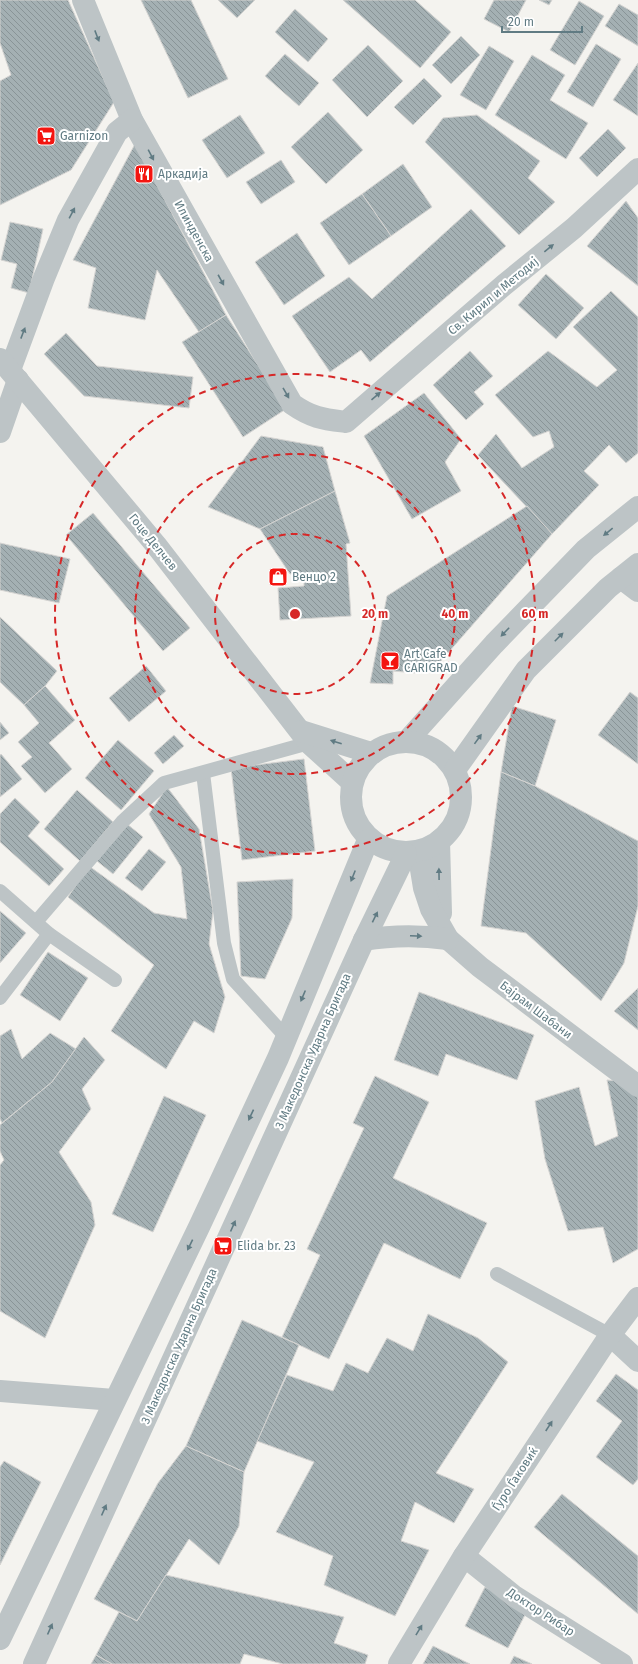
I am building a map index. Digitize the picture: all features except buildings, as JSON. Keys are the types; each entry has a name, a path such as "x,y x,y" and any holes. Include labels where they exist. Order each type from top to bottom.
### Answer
{"street":[{"name":"Илинденска","path":"83,0 132,120 292,404 307,414 327,420 346,422"},
{"path":"0,432 9,370 68,220 116,132 132,120"},
{"name":"Св. Кирил и Методиј","path":"346,422 504,285 574,228 638,169"},
{"name":"Гоце Делчев","path":"9,370 156,545 305,737 352,782"},
{"path":"407,741 494,644 586,549 638,507"},
{"path":"455,770 526,670 608,588 638,564"},
{"path":"621,578 638,591"},
{"path":"305,737 371,753"},
{"path":"407,741 427,745 443,755 455,770 461,796 456,821 439,842 412,852 387,849 368,840 351,808 352,782 359,766 371,753 388,744 407,741"},
{"path":"0,1639 114,1400 199,1227 286,1037 368,840"},
{"path":"364,940 400,935 445,933 439,842"},
{"name":"Бајрам Шабани","path":"412,852 431,909 445,933 480,967 638,1086"},
{"name":"3 Македонска Ударна Бригада","path":"34,1664 364,940 412,852"},
{"name":"Ѓуро Ѓаковиќ","path":"400,1664 464,1556 610,1335 638,1298"},
{"path":"610,1335 638,1361"},
{"path":"0,1391 114,1400"},
{"name":"Доктор Рибар","path":"464,1556 514,1596 622,1664"}],"lane":[{"path":"36,922 122,822 164,783 203,772 305,737"},
{"path":"203,772 224,943 233,979 286,1037"},
{"path":"0,891 49,934 115,980"},
{"path":"0,998 49,934"},
{"path":"497,1274 610,1335"}],"place":[{"name":"Garnizon","path":"46,136"},
{"name":"Аркадија","path":"144,174"},
{"name":"Венцо 2","path":"278,577"},
{"name":"Art Cafe CARIGRAD","path":"390,661"},
{"name":"Elida br. 23","path":"223,1246"}]}
